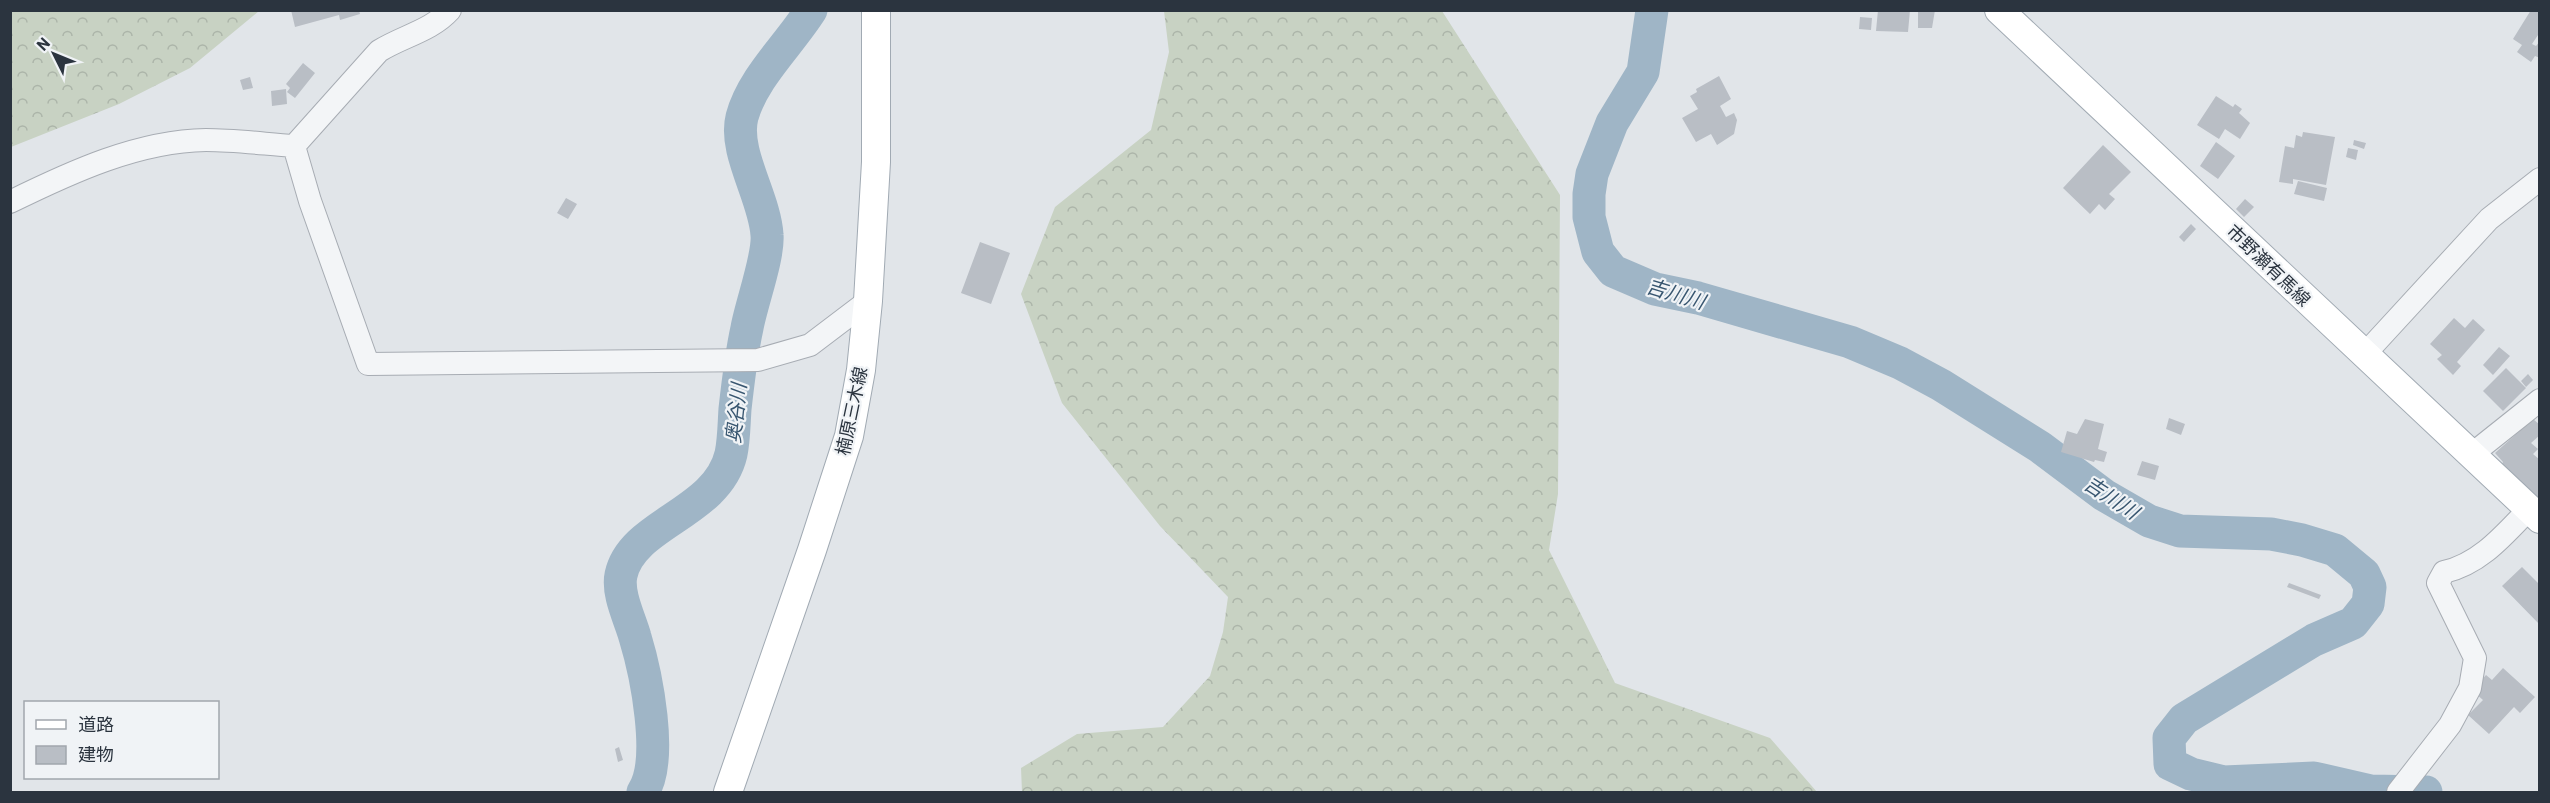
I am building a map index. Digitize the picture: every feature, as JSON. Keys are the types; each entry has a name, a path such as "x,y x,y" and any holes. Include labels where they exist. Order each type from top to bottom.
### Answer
{"main road":[{"name":"楠原三木線","path":"728,792 849,436 861,370 868,301 876,162 876,10"},
{"name":"市野瀬有馬線","path":"1999,10 2363,356 2534,514"}],"street":[{"path":"294,146 379,51 397,39 438,24 450,10"},
{"path":"10,202 52,182 134,151 205,140 294,146"},
{"path":"294,146 310,201 368,364 758,360 810,345 868,301"},
{"path":"2363,356 2489,219 2540,179"},
{"path":"2471,455 2540,400"},
{"path":"2401,789 2450,725 2470,688 2475,658 2438,583 2444,572 2461,569 2480,557 2534,514"}],"green space":[{"path":"11,10 259,11 190,68 119,104 11,147"},
{"path":"1164,11 1442,11 1560,195 1558,494 1549,550 1615,683 1770,738 1817,792 1022,792 1021,768 1077,734 1163,727 1210,676 1223,632 1228,597 1160,526 1062,403 1021,294 1055,207 1151,130 1169,52"}],"building":[{"path":"291,10 359,10 360,14 340,20 339,15 295,27"},
{"path":"1878,10 1910,10 1908,32 1876,31"},
{"path":"1918,10 1935,10 1932,28 1918,28"},
{"path":"2531,10 2540,10 2540,32 2532,44 2536,46 2540,41 2540,58 2535,56 2531,62 2517,52 2522,45 2513,39"},
{"path":"1860,17 1872,18 1871,30 1859,29"},
{"path":"303,63 315,73 295,98 287,92 290,88 286,84"},
{"path":"1719,76 1731,99 1720,106 1726,117 1734,113 1737,120 1734,134 1717,145 1711,134 1696,142 1682,118 1698,109 1690,96 1697,92 1696,89"},
{"path":"250,77 253,88 243,90 240,80"},
{"path":"286,89 287,104 272,106 271,91"},
{"path":"2216,96 2233,107 2235,104 2242,109 2239,113 2250,123 2240,139 2225,129 2219,139 2197,125"},
{"path":"2303,132 2335,137 2326,185 2293,179 2293,184 2279,182 2285,146 2294,148 2296,135 2302,137"},
{"path":"2354,140 2366,143 2364,149 2353,145"},
{"path":"2216,142 2235,156 2218,179 2200,166"},
{"path":"2103,145 2131,172 2109,194 2115,199 2105,210 2099,204 2090,214 2063,188"},
{"path":"2348,148 2358,150 2356,160 2346,157"},
{"path":"2298,181 2327,188 2324,201 2294,194"},
{"path":"566,198 577,204 568,219 557,213"},
{"path":"2245,199 2254,207 2244,217 2236,209"},
{"path":"2191,224 2196,229 2184,242 2179,237"},
{"path":"980,242 1010,253 991,304 961,293"},
{"path":"2454,318 2465,328 2473,319 2485,330 2457,362 2461,366 2453,375 2437,359 2442,355 2430,344"},
{"path":"2499,347 2510,356 2493,375 2483,365"},
{"path":"2506,368 2526,388 2503,411 2483,391"},
{"path":"2528,374 2533,380 2526,387 2521,381"},
{"path":"2169,418 2185,424 2181,435 2166,429"},
{"path":"2085,419 2104,424 2098,449 2107,452 2104,462 2095,460 2094,462 2061,452 2067,431 2077,434"},
{"path":"2533,419 2540,425 2540,435 2531,443 2538,449 2533,454 2540,460 2540,501 2502,464 2503,462 2495,453"},
{"path":"2142,461 2159,466 2155,480 2137,475"},
{"path":"2522,567 2540,585 2540,625 2502,586"},
{"path":"2289,583 2321,595 2319,599 2287,587"},
{"path":"2503,668 2535,697 2520,713 2514,707 2489,734 2468,715 2483,700 2475,693 2478,684 2486,675 2492,680"},
{"path":"619,747 623,760 618,762 615,749"}],"waterway":[{"name":"奥谷川","path":"643,792 649,778 652,759 651,716 639,653 622,598 621,575 628,557 641,543 709,491 723,474 731,454 743,348 767,244 765,221 742,145 740,131 742,117 754,88 811,10"},
{"name":"吉川川","path":"1652,10 1643,72 1612,123 1592,174 1589,194 1589,217 1598,252 1613,271 1655,289 1698,298 1850,342 1900,363 1941,385 2040,447 2104,495 2149,521 2180,531 2271,534 2335,550 2364,574 2370,587 2368,604 2353,623 2314,640 2184,719 2169,738 2170,764 2191,774 2224,782 2314,778 2371,791 2426,792"}]}
